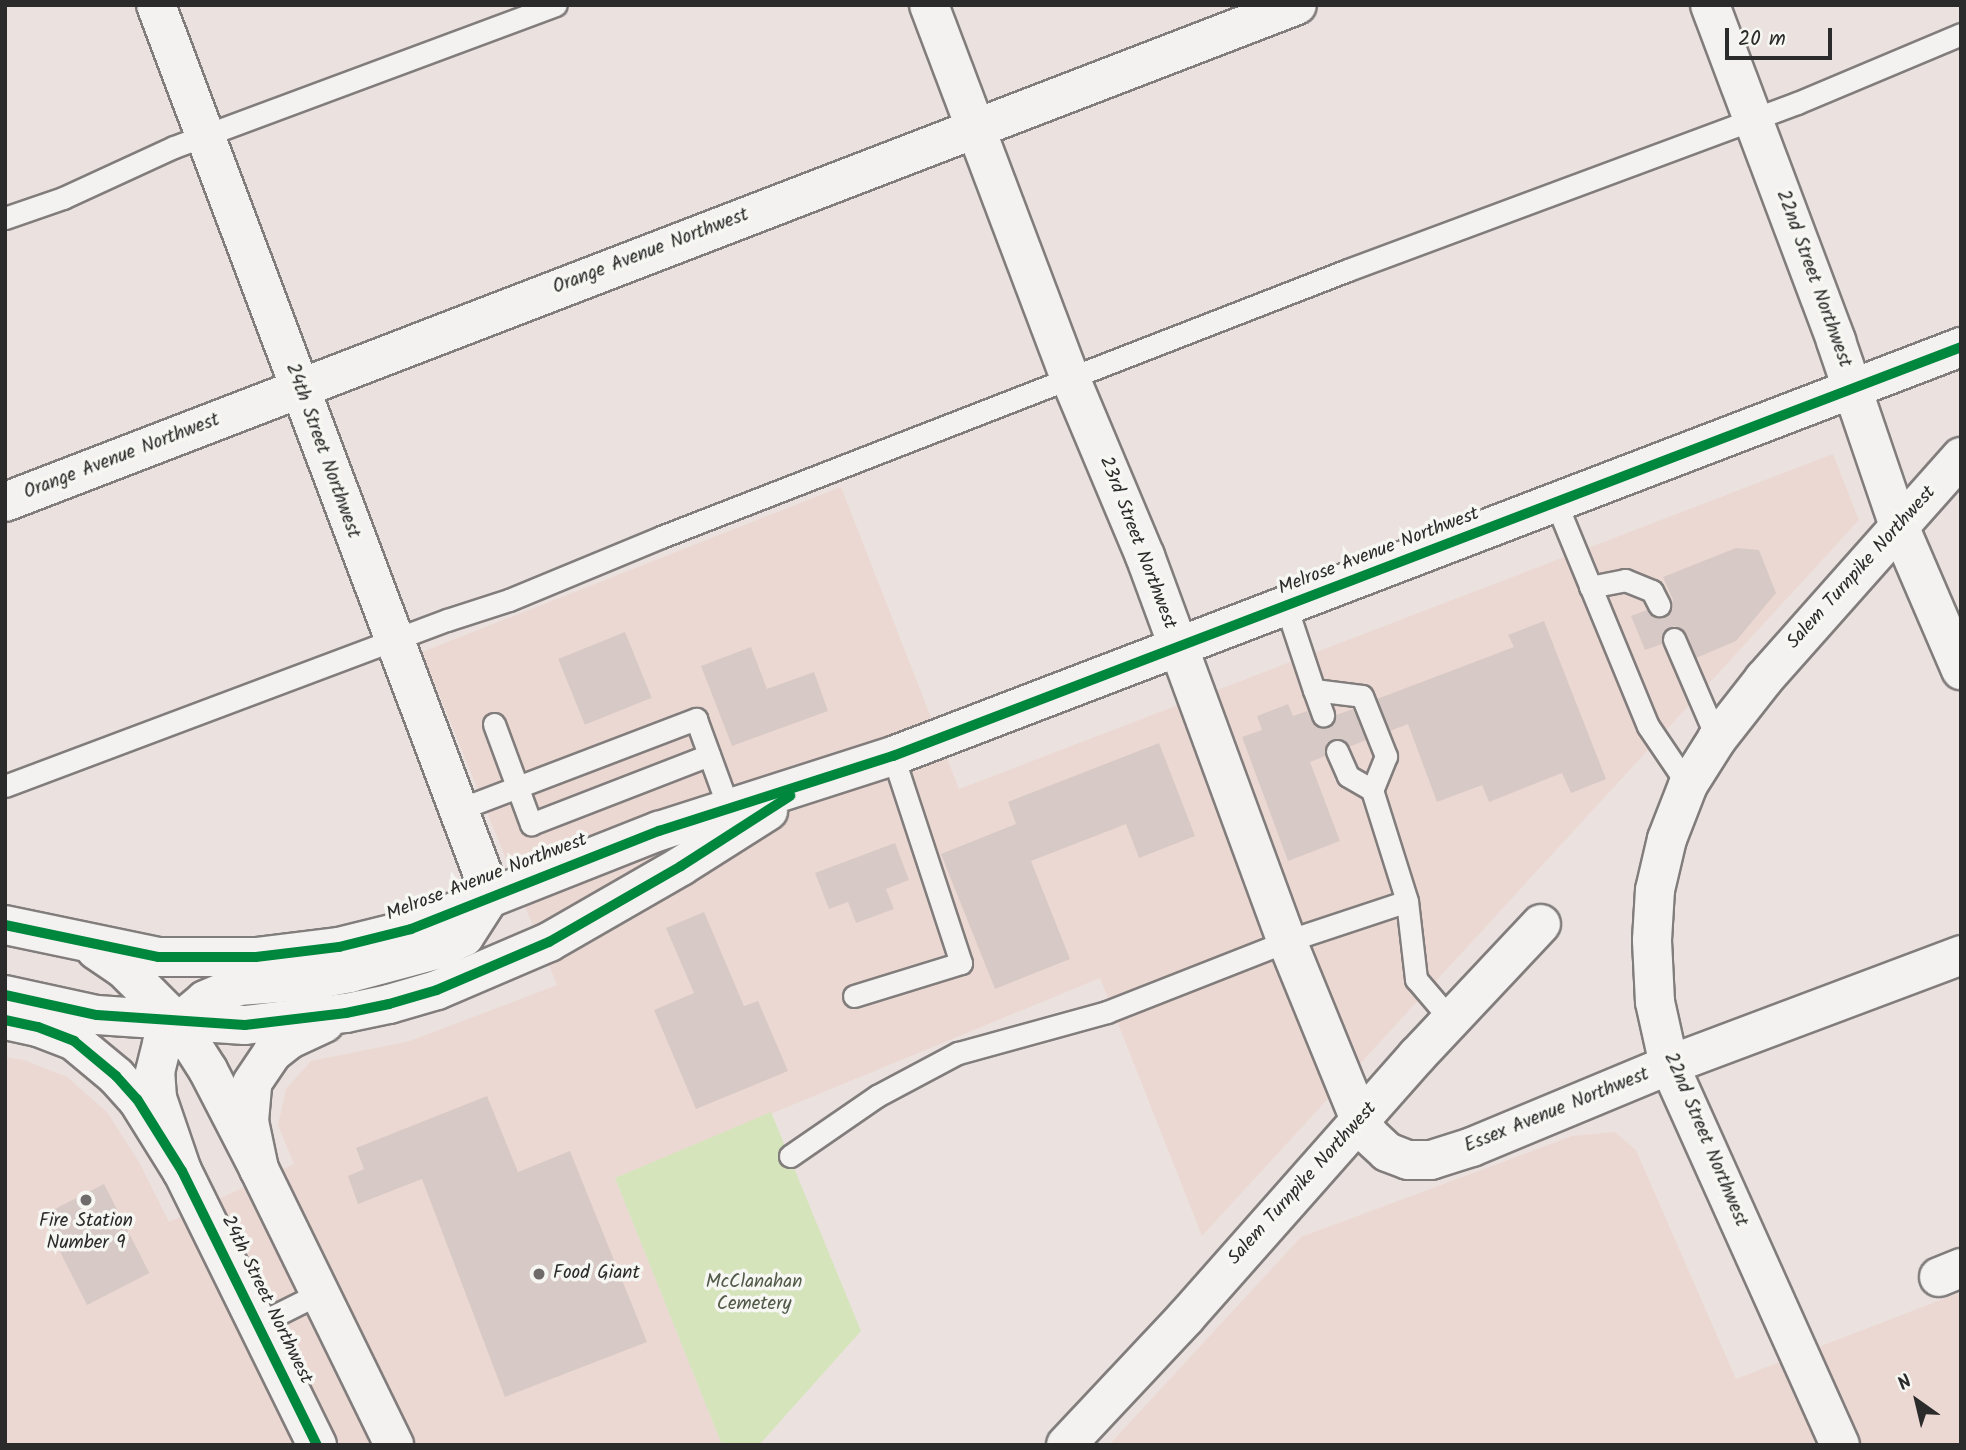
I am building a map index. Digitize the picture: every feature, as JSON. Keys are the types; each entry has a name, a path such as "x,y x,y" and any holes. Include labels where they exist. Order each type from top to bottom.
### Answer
{"street":[{"name":"24th Street Northwest","path":"156,5 491,896 464,937 439,949 350,974 307,981 239,986 205,1000 178,1023 162,1044 155,1072 157,1098 182,1171 317,1445"},
{"name":"23rd Street Northwest","path":"929,5 1071,380 1145,556 1287,941 1360,1120"},
{"name":"Orange Avenue Northwest","path":"5,502 299,390 433,335 1297,5"},
{"name":"22nd Street Northwest","path":"1710,5 1755,118 1853,389 1899,526 1961,670"},
{"name":"Melrose Avenue Northwest","path":"5,925 158,957 256,957 339,947 411,929 659,831 893,756 1961,347"},
{"name":"Salem Turnpike Northwest","path":"1764,679 1961,457"},
{"name":"22nd Street Northwest","path":"1764,679 1717,739 1688,785 1668,839 1655,890 1652,940 1655,1002 1669,1065 1840,1445"},
{"name":"Melrose Avenue Northwest","path":"5,995 97,1014 178,1023 245,1025 346,1013 437,990 549,943 681,866 808,785"},
{"name":"Salem Turnpike Northwest","path":"1066,1445 1541,924"},
{"path":"63,937 99,952 123,968 178,1023 200,1055 394,1445"},
{"name":"Essex Avenue Northwest","path":"1360,1120 1370,1136 1387,1152 1408,1160 1431,1160 1472,1147 1669,1065 1961,955"},
{"path":"259,1169 249,1121 252,1083 272,1053 290,1039 346,1013"},
{"path":"5,1020 38,1027 74,1041 116,1076 137,1099 182,1171"}],"lane":[{"path":"5,218 63,198 205,136 555,5"},
{"path":"5,786 393,640 509,600 687,527 1071,380 1348,270 1755,118 1961,34"},
{"path":"1556,503 1647,726 1688,785"},
{"path":"1590,587 1625,580 1652,590 1659,606"},
{"path":"1286,606 1323,715"},
{"path":"1674,639 1717,739"},
{"path":"1314,690 1362,696 1386,757 1372,790 1407,901 1416,979 1451,1020"},
{"path":"460,809 696,719 729,809"},
{"path":"494,724 531,824 709,755"},
{"path":"1337,751 1348,776 1372,790"},
{"path":"854,996 961,962 893,756"},
{"path":"789,1156 877,1096 958,1053 1107,1012 1287,941 1407,901"},
{"path":"258,1324 320,1293"}],"shaded area":[{"path":"1833,454 1859,520 1202,1236 1100,978 615,1178 722,1445 5,1445 5,1057 24,1060 67,1077 107,1112 139,1162 169,1222 294,1164 278,1125 286,1089 311,1061 410,1041 557,985 422,652 841,487 959,789"},
{"path":"1615,1132 1636,1150 1736,1379 1961,1292 1961,1445 1109,1445 1301,1237 1572,1136"}],"green space":[{"name":"McClanahan Cemetery","path":"771,1112 861,1331 759,1445 722,1445 615,1178"}],"building":[{"path":"1736,548 1759,550 1776,593 1736,641 1696,658 1686,633 1675,626 1663,632 1662,644 1645,650 1631,616 1647,610 1658,618 1670,613 1673,600 1663,577"},
{"path":"1544,621 1606,779 1571,793 1562,773 1489,802 1482,785 1437,802 1408,724 1390,731 1377,699 1514,647 1508,635"},
{"path":"625,632 652,698 585,725 558,659"},
{"path":"751,647 767,689 814,672 828,711 732,746 701,666"},
{"path":"1288,704 1293,716 1307,711 1314,725 1321,728 1333,724 1336,715 1353,709 1366,740 1349,747 1344,740 1332,739 1326,744 1325,756 1310,762 1340,841 1288,861 1242,737 1262,730 1257,716"},
{"path":"1159,743 1195,836 1139,858 1126,824 1031,861 1070,959 995,989 941,854 1016,824 1008,802"},
{"path":"895,843 909,880 886,889 894,909 856,923 848,902 829,909 815,873"},
{"path":"704,912 744,1006 758,1001 788,1071 696,1109 654,1010 694,993 666,928"},
{"name":"Food Giant","path":"487,1096 518,1172 570,1151 647,1342 505,1397 422,1179 358,1204 348,1176 364,1169 356,1148"},
{"path":"104,1184 149,1273 87,1305 42,1216"}],"cycle path":[{"path":"5,925 158,957 256,957 339,947 411,929 659,831 893,756 1961,347"},
{"path":"5,995 97,1015 245,1025 346,1013 389,1004 437,990 549,942 681,866 790,796"},
{"path":"5,1020 38,1027 74,1041 116,1076 137,1099 182,1171 317,1445"}],"place":[{"name":"Fire Station Number 9","path":"86,1200"},
{"name":"Food Giant","path":"539,1274"}]}
